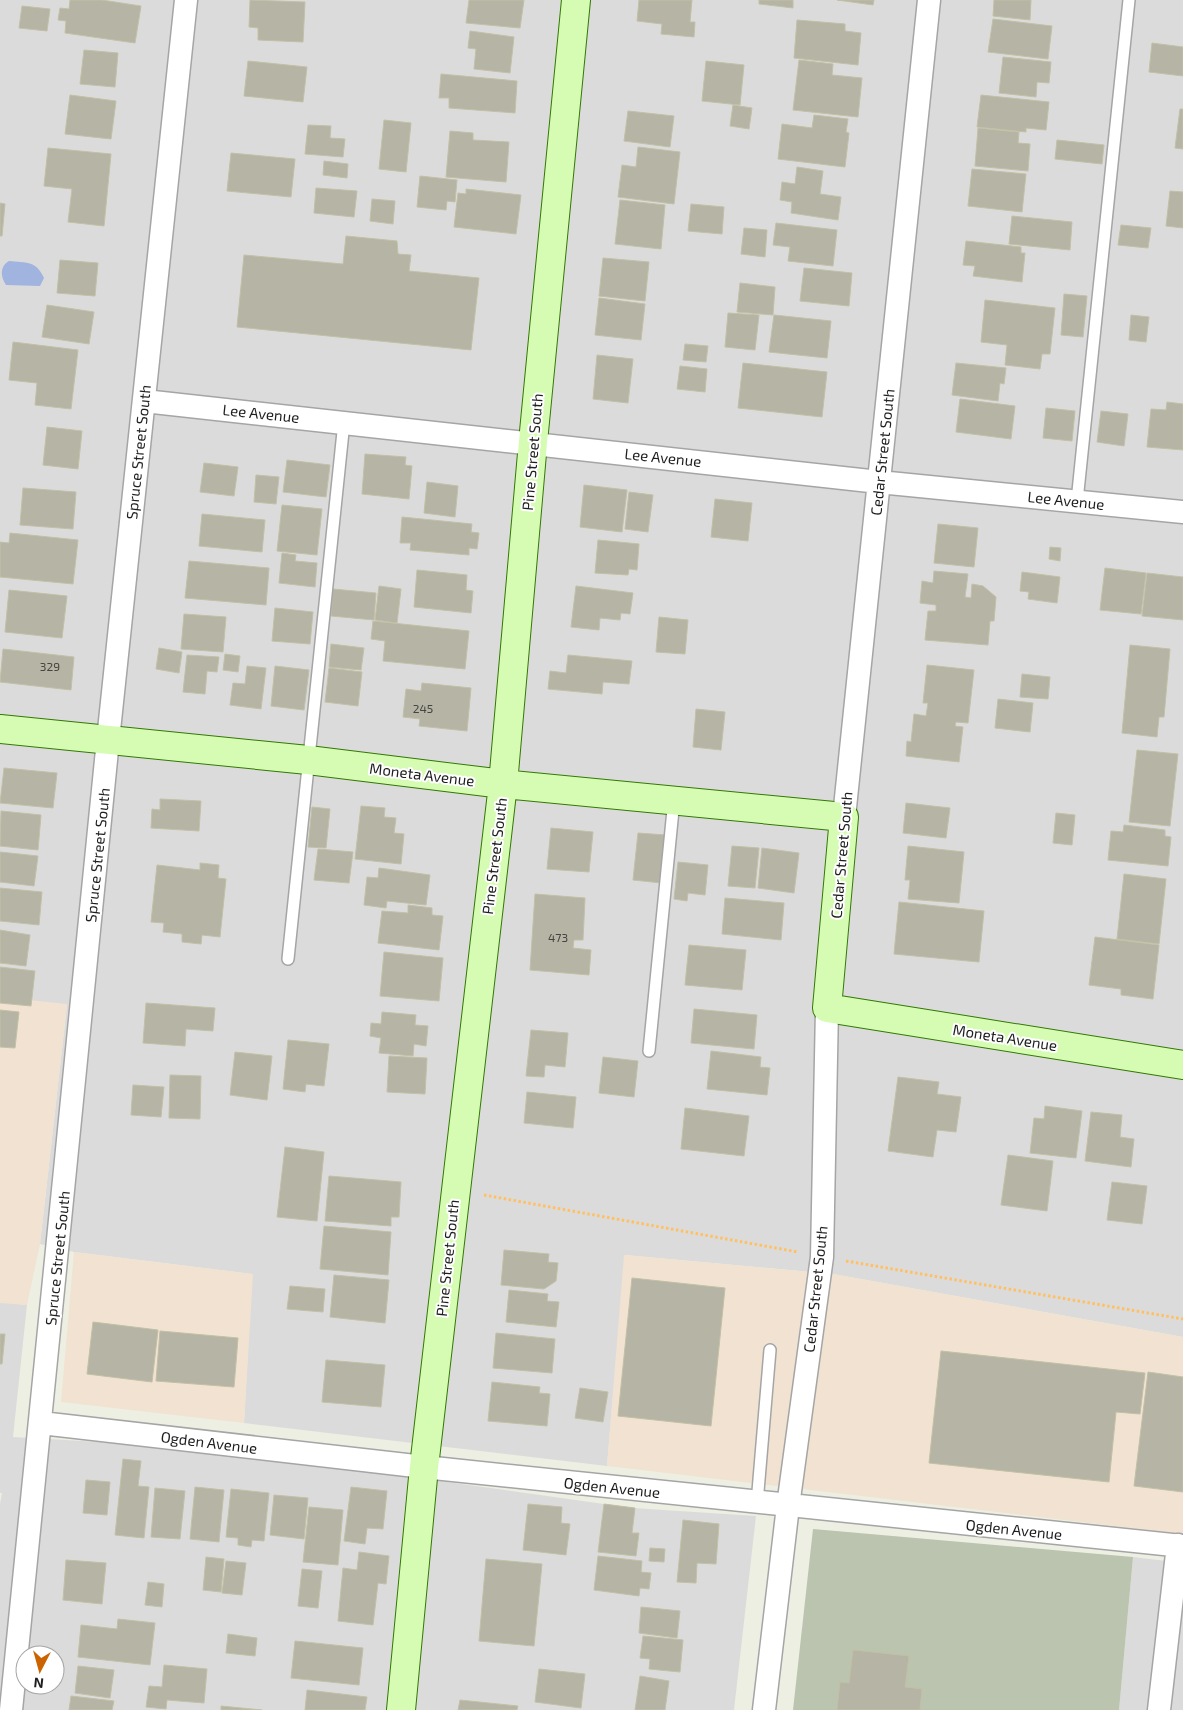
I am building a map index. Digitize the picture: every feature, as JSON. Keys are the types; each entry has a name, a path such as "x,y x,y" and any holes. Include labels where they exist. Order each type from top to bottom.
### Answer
{"street":[{"name":"Spruce Street South","path":"11,1710 108,740 186,0"},
{"name":"Pine Street South","path":"401,1710 424,1467 502,784 576,0"},
{"name":"Cedar Street South","path":"764,1710 788,1506 822,1256 827,1008 844,817 929,0"},
{"name":"Lee Avenue","path":"144,400 879,482 1183,512"},
{"name":"Moneta Avenue","path":"0,729 308,760 502,784 844,817"},
{"name":"Moneta Avenue","path":"827,1008 1183,1065"},
{"name":"Ogden Avenue","path":"41,1423 757,1503 1180,1546"},
{"path":"1159,1710 1180,1546"}],"lane":[{"path":"1077,501 1129,0"},
{"path":"288,960 344,422"},
{"path":"649,1050 674,800"},
{"path":"757,1503 770,1350"}],"shaded area":[{"path":"0,0 1183,0 1183,1337 833,1274 625,1255 607,1466 244,1423 252,1274 74,1252 40,1244 67,1005 0,997"},
{"path":"0,997 67,1004 40,1244 27,1305 0,1303"},
{"path":"74,1252 253,1274 244,1423 61,1402"},
{"path":"624,1255 833,1274 1183,1337 1183,1534 607,1466"},
{"path":"0,1302 27,1305 13,1437 204,1448 633,1508 756,1516 734,1710 0,1710 0,1504 2,1493 0,1493"},
{"path":"813,1529 1133,1557 1119,1710 793,1710"},
{"path":"1133,1557 1183,1563 1183,1710 1119,1710"}],"water":[{"path":"9,261 30,264 38,268 44,278 40,286 6,285 2,272 4,266"}],"building":[{"path":"70,0 102,0 141,6 135,43 65,33 66,21 58,20 60,8 69,9"},
{"path":"250,0 305,2 303,42 258,40 258,28 249,27"},
{"path":"469,0 524,0 520,28 466,23"},
{"path":"639,0 692,0 690,22 695,22 694,37 661,34 662,24 637,21"},
{"path":"759,0 793,0 793,8 759,4"},
{"path":"837,0 874,0 873,5"},
{"path":"994,0 1031,0 1030,20 993,16"},
{"path":"22,6 50,9 47,31 19,28"},
{"path":"993,19 1052,26 1048,59 988,52"},
{"path":"797,20 845,24 845,31 861,33 858,65 794,58"},
{"path":"470,31 514,37 510,73 474,69 476,49 468,48"},
{"path":"1152,43 1183,47 1183,76 1149,72"},
{"path":"84,50 118,53 115,87 80,84"},
{"path":"1003,57 1051,62 1049,83 1037,82 1036,97 999,93"},
{"path":"799,60 833,64 832,75 862,78 858,117 793,110"},
{"path":"248,61 307,67 303,102 244,96"},
{"path":"706,61 744,65 740,105 702,101"},
{"path":"441,74 517,81 515,113 449,108 449,98 439,98"},
{"path":"70,95 116,101 111,139 65,134"},
{"path":"981,95 1049,102 1046,130 1026,128 1026,132 977,127"},
{"path":"733,105 752,108 749,129 730,126"},
{"path":"1180,109 1183,109 1183,149 1175,148"},
{"path":"628,111 674,116 670,147 624,141"},
{"path":"814,115 848,119 846,132 849,133 845,167 778,159 782,124 812,128"},
{"path":"384,120 411,123 406,172 379,169"},
{"path":"308,125 331,126 330,138 345,139 343,157 305,154"},
{"path":"978,128 1019,132 1018,143 1030,144 1028,171 975,166"},
{"path":"450,131 473,133 473,140 509,142 506,182 446,177"},
{"path":"1057,140 1104,145 1102,164 1055,159"},
{"path":"638,147 680,152 674,204 618,197 622,165 636,167"},
{"path":"48,148 111,154 104,226 68,222 72,189 44,186"},
{"path":"231,153 295,159 291,197 227,191"},
{"path":"324,161 348,164 347,178 323,175"},
{"path":"797,167 823,171 820,194 841,197 838,220 791,213 792,202 780,200 782,182 795,184"},
{"path":"972,169 1026,174 1022,212 968,206"},
{"path":"420,176 457,180 455,202 447,201 446,210 417,207"},
{"path":"316,188 357,191 354,217 314,213"},
{"path":"466,189 521,195 516,234 454,227 458,193 466,194"},
{"path":"1170,191 1183,192 1183,228 1166,226"},
{"path":"372,199 395,201 393,224 370,221"},
{"path":"620,200 665,205 661,249 615,244"},
{"path":"0,203 5,204 2,236 0,236"},
{"path":"691,204 724,207 722,234 688,231"},
{"path":"1012,216 1072,222 1070,250 1009,244"},
{"path":"776,223 837,230 833,266 788,261 790,247 773,245"},
{"path":"1121,225 1151,228 1148,248 1118,245"},
{"path":"744,228 767,230 765,257 741,254"},
{"path":"346,236 397,241 398,254 411,255 409,271 479,278 471,350 237,327 244,255 343,264"},
{"path":"966,241 1021,247 1021,253 1025,253 1022,282 973,276 975,266 963,265"},
{"path":"603,258 649,262 645,301 599,296"},
{"path":"60,260 98,263 95,296 57,293"},
{"path":"804,268 852,273 849,306 800,301"},
{"path":"740,283 775,287 773,315 737,312"},
{"path":"1064,294 1087,296 1083,337 1061,335"},
{"path":"599,298 645,304 641,340 595,335"},
{"path":"985,300 1055,308 1050,354 1042,354 1040,369 1005,365 1007,345 981,342"},
{"path":"47,305 94,312 89,344 42,337"},
{"path":"728,313 759,315 755,350 725,347"},
{"path":"774,315 831,321 827,358 769,352"},
{"path":"1131,315 1149,317 1146,342 1129,340"},
{"path":"13,342 78,350 71,409 35,405 37,383 9,380"},
{"path":"685,344 708,346 706,362 683,360"},
{"path":"597,355 633,359 628,403 593,399"},
{"path":"743,363 827,372 822,417 738,408"},
{"path":"956,363 1006,368 1004,384 1000,383 998,401 952,395"},
{"path":"680,366 707,369 705,392 677,389"},
{"path":"960,399 1015,406 1011,439 956,432"},
{"path":"1167,402 1183,404 1183,450 1147,447 1151,409 1166,410"},
{"path":"1046,408 1075,411 1072,441 1043,438"},
{"path":"1101,411 1128,414 1124,446 1097,442"},
{"path":"47,427 82,431 78,469 43,465"},
{"path":"365,454 406,457 405,465 412,466 409,499 362,494"},
{"path":"287,460 330,465 326,497 283,492"},
{"path":"204,463 238,467 234,496 200,492"},
{"path":"256,475 279,477 276,504 254,502"},
{"path":"427,482 458,486 455,517 424,513"},
{"path":"584,485 627,490 622,532 580,527"},
{"path":"23,488 76,492 73,529 20,525"},
{"path":"629,492 653,495 648,532 625,529"},
{"path":"715,499 752,503 748,541 711,537"},
{"path":"282,505 322,509 317,555 277,551"},
{"path":"202,514 265,520 262,552 199,546"},
{"path":"402,517 472,524 471,532 479,533 477,549 469,548 469,555 410,550 411,543 400,543"},
{"path":"938,524 978,528 974,567 934,563"},
{"path":"10,533 78,540 73,584 0,577 0,542 9,543"},
{"path":"598,540 639,544 637,570 629,569 628,575 595,573"},
{"path":"1050,547 1061,548 1060,561 1049,559"},
{"path":"282,553 296,555 295,561 317,563 315,587 279,583"},
{"path":"189,561 269,568 266,605 185,598"},
{"path":"1105,568 1146,573 1141,614 1100,610"},
{"path":"417,570 467,575 466,590 473,591 471,613 414,607"},
{"path":"934,571 968,574 965,597 971,598 972,584 983,586 996,597 994,621 990,621 988,645 925,640 928,611 936,611 936,605 920,603 922,581 933,583"},
{"path":"1022,572 1060,577 1057,603 1028,599 1029,592 1020,591"},
{"path":"1147,573 1183,577 1183,620 1142,616"},
{"path":"379,586 401,589 397,623 375,620"},
{"path":"576,586 633,593 630,614 621,613 620,620 600,618 599,630 571,627"},
{"path":"333,589 376,593 374,620 331,616"},
{"path":"9,590 67,596 62,638 5,632"},
{"path":"275,608 313,612 310,644 272,641"},
{"path":"184,614 226,617 223,652 181,649"},
{"path":"659,617 688,620 685,654 656,652"},
{"path":"373,621 469,631 465,669 383,661 385,641 371,639"},
{"path":"331,644 364,648 361,670 329,667"},
{"path":"1130,645 1170,649 1164,717 1159,717 1157,737 1122,733"},
{"path":"159,648 182,652 179,673 156,669"},
{"path":"3,649 74,657 71,690 0,682"},
{"path":"225,654 240,656 238,672 223,670"},
{"path":"187,655 219,657 217,672 207,671 205,694 183,692"},
{"path":"568,655 632,661 629,684 603,682 602,694 548,689 550,671 566,673"},
{"path":"927,665 974,670 968,723 956,722 955,726 963,727 959,762 906,756 907,741 911,742 914,714 926,716 928,703 923,703"},
{"path":"247,666 266,668 261,709 230,705 233,683 245,684"},
{"path":"275,666 309,670 304,710 271,706"},
{"path":"329,668 362,672 358,706 325,702"},
{"path":"1022,674 1050,677 1048,699 1020,697"},
{"path":"422,683 471,688 467,731 419,726 420,719 403,717 406,689 421,691"},
{"path":"998,699 1033,703 1030,732 995,728"},
{"path":"696,709 725,712 721,750 693,747"},
{"path":"1137,750 1178,754 1170,826 1129,822"},
{"path":"4,768 57,773 53,808 0,803"},
{"path":"160,799 201,801 199,831 151,828 152,809 160,810"},
{"path":"906,803 950,808 946,838 903,833"},
{"path":"361,806 385,808 384,817 396,818 394,833 404,834 401,864 355,859"},
{"path":"312,807 330,809 326,848 308,847"},
{"path":"1,811 41,815 38,850 0,846"},
{"path":"1056,813 1075,815 1072,845 1053,843"},
{"path":"1124,825 1165,830 1165,836 1171,837 1168,866 1108,860 1111,831 1123,832"},
{"path":"551,828 593,832 589,872 547,869"},
{"path":"638,833 666,835 662,883 633,880"},
{"path":"732,846 759,848 755,888 728,886"},
{"path":"908,846 964,852 959,903 908,899 910,880 905,880"},
{"path":"762,848 799,853 794,893 758,888"},
{"path":"318,849 353,852 349,883 314,880"},
{"path":"0,852 38,856 34,886 0,882"},
{"path":"678,862 708,865 705,895 688,893 687,901 674,899"},
{"path":"200,863 219,865 218,878 226,879 220,937 202,935 201,944 182,942 182,934 163,932 164,923 151,922 157,865 200,870"},
{"path":"379,868 430,875 426,905 387,901 386,908 364,905 367,877 378,878"},
{"path":"1124,874 1166,879 1159,944 1117,939"},
{"path":"0,888 42,892 39,925 0,921"},
{"path":"535,894 585,898 583,940 574,940 573,948 591,950 589,975 530,970"},
{"path":"725,898 784,903 781,940 722,934"},
{"path":"899,902 984,911 979,962 894,954"},
{"path":"408,905 432,908 432,915 443,916 439,950 378,943 382,911 408,913"},
{"path":"0,930 30,935 26,966 0,963"},
{"path":"1095,937 1159,945 1153,999 1121,995 1121,989 1089,985"},
{"path":"689,945 746,950 742,990 685,985"},
{"path":"384,952 443,958 439,1001 380,996"},
{"path":"0,967 35,971 31,1006 0,1003"},
{"path":"146,1003 215,1008 213,1031 186,1029 185,1046 143,1043"},
{"path":"694,1009 757,1015 754,1049 691,1043"},
{"path":"0,1010 19,1012 15,1048 0,1047"},
{"path":"382,1012 416,1015 415,1025 428,1026 426,1046 414,1044 413,1056 379,1053 381,1038 370,1036 371,1023 381,1024"},
{"path":"531,1030 568,1033 565,1067 545,1065 544,1077 526,1076"},
{"path":"288,1040 329,1044 324,1086 306,1084 305,1092 283,1089"},
{"path":"711,1051 761,1057 760,1067 770,1068 767,1095 707,1089"},
{"path":"235,1052 272,1056 267,1100 230,1095"},
{"path":"389,1056 427,1058 425,1094 387,1092"},
{"path":"603,1057 638,1061 634,1097 599,1093"},
{"path":"170,1075 201,1076 200,1119 169,1118"},
{"path":"898,1077 939,1082 937,1094 961,1097 956,1132 937,1130 933,1157 888,1151"},
{"path":"133,1085 164,1087 161,1117 131,1115"},
{"path":"527,1092 576,1097 573,1128 524,1123"},
{"path":"1045,1106 1082,1111 1076,1158 1030,1153 1034,1118 1044,1119"},
{"path":"685,1108 749,1116 744,1156 681,1149"},
{"path":"1091,1112 1122,1115 1120,1137 1134,1139 1131,1167 1085,1161"},
{"path":"285,1147 324,1152 317,1221 277,1217"},
{"path":"1008,1155 1053,1161 1047,1211 1001,1205"},
{"path":"329,1176 401,1182 399,1217 391,1217 391,1226 325,1221"},
{"path":"1112,1182 1147,1186 1142,1224 1107,1220"},
{"path":"324,1226 391,1232 388,1275 320,1269"},
{"path":"504,1250 549,1254 548,1262 558,1263 556,1281 544,1289 501,1285"},
{"path":"334,1275 389,1280 385,1323 330,1317"},
{"path":"632,1278 725,1288 711,1426 618,1416"},
{"path":"290,1286 325,1289 323,1312 287,1309"},
{"path":"509,1290 548,1294 547,1301 559,1302 556,1327 506,1322"},
{"path":"93,1322 158,1330 152,1382 87,1374"},
{"path":"160,1331 238,1338 234,1387 156,1381"},
{"path":"496,1333 555,1339 552,1373 493,1368"},
{"path":"0,1334 5,1334 2,1364 0,1364"},
{"path":"941,1351 1145,1373 1140,1414 1116,1412 1109,1482 929,1463"},
{"path":"326,1360 385,1365 381,1407 322,1402"},
{"path":"1148,1372 1183,1377 1183,1492 1134,1486"},
{"path":"492,1382 540,1387 539,1393 550,1394 547,1426 488,1421"},
{"path":"580,1388 608,1392 603,1422 575,1418"},
{"path":"123,1459 141,1461 138,1486 149,1487 144,1538 115,1535"},
{"path":"86,1480 110,1482 107,1515 83,1513"},
{"path":"195,1487 224,1490 219,1542 190,1539"},
{"path":"351,1487 387,1491 383,1529 367,1528 365,1544 344,1541"},
{"path":"155,1488 185,1491 180,1539 151,1537"},
{"path":"231,1489 269,1493 264,1541 252,1540 251,1547 238,1545 238,1538 226,1537"},
{"path":"274,1495 308,1498 304,1539 270,1535"},
{"path":"528,1504 562,1507 561,1523 570,1524 566,1555 523,1550"},
{"path":"604,1504 635,1508 632,1533 639,1533 636,1556 598,1552"},
{"path":"309,1507 343,1510 338,1565 303,1562"},
{"path":"683,1520 719,1524 716,1564 697,1563 696,1583 677,1582"},
{"path":"650,1548 665,1549 664,1562 649,1561"},
{"path":"359,1552 389,1556 386,1584 378,1583 373,1625 338,1621 343,1568 357,1570"},
{"path":"598,1556 642,1561 641,1572 651,1573 649,1589 640,1588 639,1596 594,1590"},
{"path":"206,1557 224,1559 221,1592 203,1590"},
{"path":"486,1559 542,1564 534,1646 479,1641"},
{"path":"66,1560 106,1563 102,1604 63,1600"},
{"path":"226,1561 246,1563 242,1595 222,1593"},
{"path":"302,1569 322,1571 318,1608 298,1606"},
{"path":"148,1582 164,1584 162,1607 145,1605"},
{"path":"641,1607 680,1611 677,1638 639,1633"},
{"path":"118,1619 155,1623 150,1665 78,1657 81,1625 117,1629"},
{"path":"228,1634 257,1638 255,1656 226,1653"},
{"path":"643,1636 683,1640 680,1672 649,1669 650,1659 640,1658"},
{"path":"295,1641 363,1648 359,1685 291,1678"},
{"path":"853,1650 909,1656 905,1687 922,1689 920,1710 837,1710 840,1682 849,1683"},
{"path":"164,1665 207,1669 204,1703 167,1700 166,1709 146,1707 149,1686 162,1687"},
{"path":"78,1666 114,1670 110,1698 75,1693"},
{"path":"539,1669 585,1674 581,1708 535,1702"},
{"path":"640,1676 669,1681 665,1710 635,1710"},
{"path":"307,1690 367,1697 365,1710 305,1710"},
{"path":"71,1696 114,1701 112,1710 69,1710"},
{"path":"460,1700 518,1706 517,1710 458,1710"},
{"path":"221,1706 262,1710 221,1710"}]}
